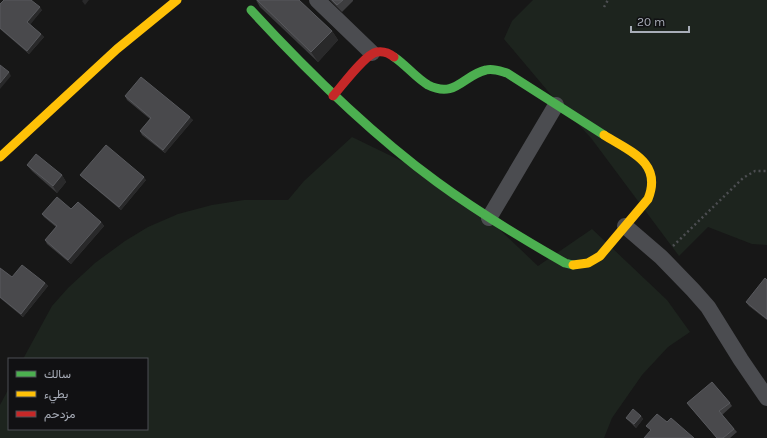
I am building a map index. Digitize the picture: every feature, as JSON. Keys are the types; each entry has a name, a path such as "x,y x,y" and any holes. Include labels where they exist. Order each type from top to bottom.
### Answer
{"street":[{"path":"0,157 117,49 177,0"},
{"path":"317,0 372,53"},
{"path":"251,10 277,40 333,96 416,167 489,218 565,263 574,266 584,265 600,256 648,198 652,191 652,175 644,161 638,156 499,70 490,68 482,70 458,86 448,89 438,88 428,85 419,79 393,55 386,51 379,50 372,53 333,96"},
{"path":"489,218 556,105"},
{"path":"625,226 661,258 708,307 767,398"}],"path":[{"path":"604,7 608,0"},
{"path":"661,258 743,178 755,171 767,171"}],"shaded area":[{"path":"533,0 767,0 767,245 752,244 708,227 679,256 591,138 552,96 504,39 512,21"},
{"path":"352,137 418,169 482,213 538,266 592,229 667,300 690,332 668,347 642,375 612,418 604,438 0,438 0,405 8,390 8,430 148,430 148,358 24,358 52,306 68,288 95,263 125,241 148,227 178,214 212,205 244,200 288,200 304,181"}],"building":[{"path":"4,0 31,0 40,7 27,22 41,34 27,51 0,28 0,4"},
{"path":"257,0 299,0 332,31 311,52"},
{"path":"332,0 343,0 337,5"},
{"path":"0,65 9,72 0,83"},
{"path":"141,77 190,117 163,150 140,131 151,118 125,96"},
{"path":"106,145 144,177 119,207 80,175"},
{"path":"36,154 62,175 53,186 27,165"},
{"path":"57,197 71,209 78,202 101,222 68,260 45,240 57,226 42,214"},
{"path":"22,265 45,283 21,314 0,297 0,268 12,277"},
{"path":"765,278 767,280 767,319 746,302"},
{"path":"712,382 730,403 719,411 734,429 723,438 717,438 687,403"},
{"path":"633,409 641,416 634,424 626,418"},
{"path":"657,414 667,422 671,418 694,438 644,438 651,430 646,426"}],"traffic: fast":[{"path":"251,10 295,56 363,122 412,163 468,204 532,244 565,263 573,265"},
{"path":"394,57 428,85 438,89 453,88 471,76 489,69 507,73 604,135"}],"traffic: slow":[{"path":"0,157 117,49 177,0"},
{"path":"573,265 588,263 600,256 648,199 651,186 651,176 647,167 641,159 633,153 604,135"}],"traffic: jam":[{"path":"333,96 360,64 372,54 384,52 394,57"}]}
